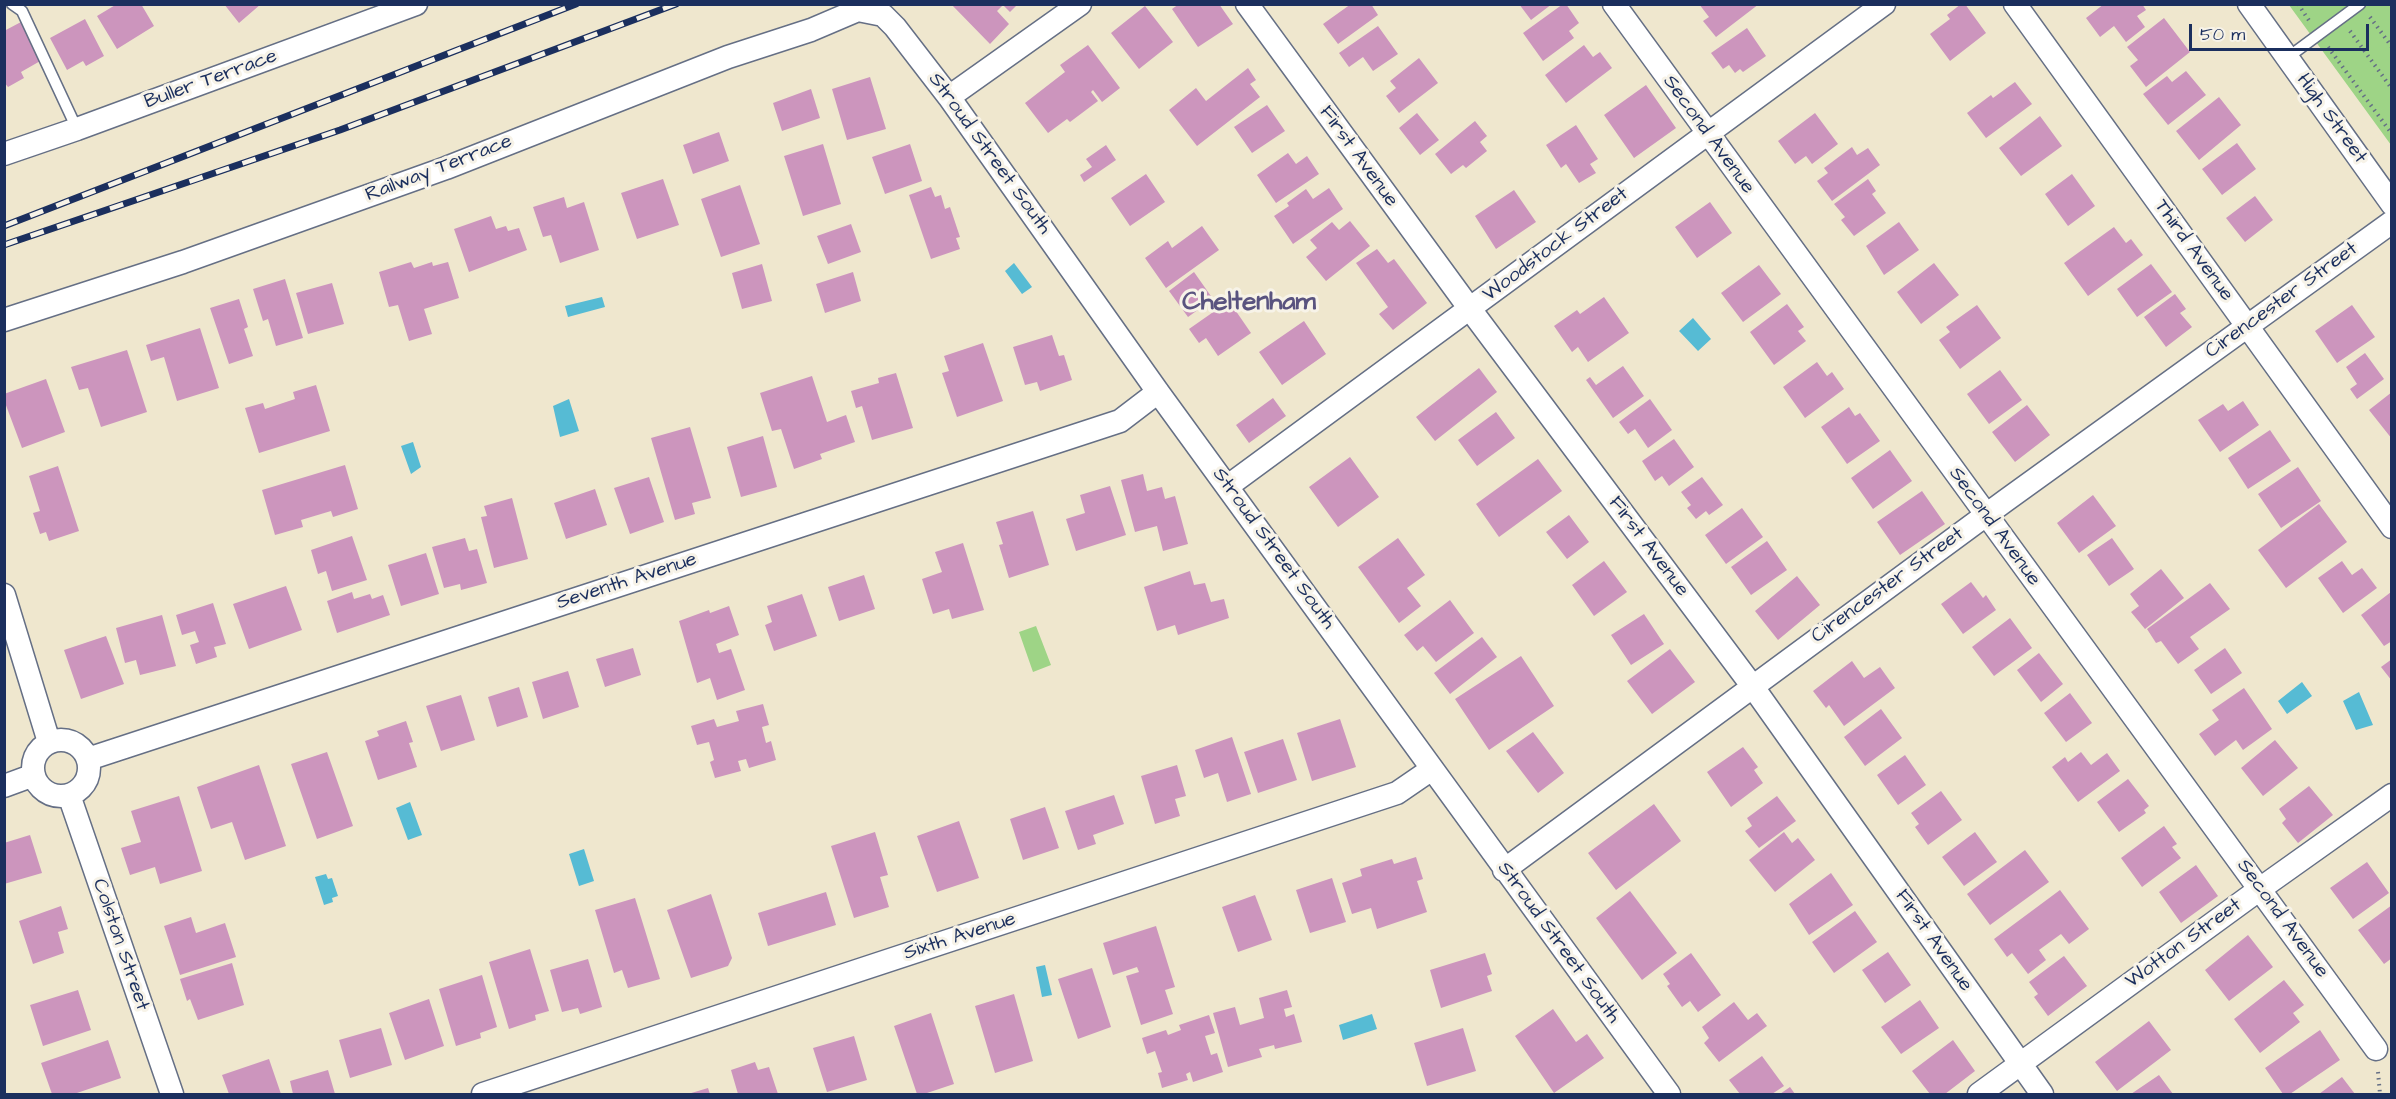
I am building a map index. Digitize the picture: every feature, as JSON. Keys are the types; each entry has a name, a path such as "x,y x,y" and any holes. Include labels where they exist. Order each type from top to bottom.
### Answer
{"street":[{"name":"Buller Terrace","path":"4,154 77,129 380,11 416,4"},
{"path":"949,97 1080,4"},
{"name":"First Avenue","path":"1247,4 1470,309 1753,687 2042,1095"},
{"name":"Second Avenue","path":"1614,4 2376,1049"},
{"name":"Woodstock Street","path":"1228,486 1884,4"},
{"name":"Third Avenue","path":"2015,4 2391,527"},
{"name":"High Street","path":"2249,4 2391,204"},
{"name":"Railway Terrace","path":"4,320 194,259 446,168 728,57 811,30 858,10 870,11"},
{"name":"Stroud Street South","path":"870,11 883,15 895,27 949,97 1158,392 1669,1095"},
{"name":"Cirencester Street","path":"1504,870 1985,515 2391,222"},
{"name":"Seventh Avenue","path":"88,759 1120,421 1158,392"},
{"path":"4,595 49,742"},
{"path":"68,740 77,743 84,750 88,759 88,777 78,791 69,795 52,795 44,790 34,776 34,759 42,746 49,742 68,740"},
{"name":"Sixth Avenue","path":"483,1095 1397,793 1432,769"},
{"path":"4,786 34,776"},
{"name":"Colston Street","path":"69,795 172,1095"},
{"name":"Wotton Street","path":"1979,1095 2260,888 2391,795"}],"lane":[{"path":"12,4 22,11 77,129"},
{"path":"2287,58 2341,18 2364,9"}],"path":[{"path":"2298,4 2391,134"},
{"path":"2364,9 2391,47"},
{"path":"2341,18 2391,88"}],"green space":[{"path":"2289,5 2391,5 2391,145 2367,112"},
{"path":"1036,626 1051,665 1033,672 1019,632"}],"water":[{"path":"1014,263 1032,287 1022,294 1005,271"},
{"path":"602,297 605,307 568,317 565,306"},
{"path":"1693,318 1711,339 1698,351 1679,331"},
{"path":"569,399 579,431 560,437 553,406"},
{"path":"413,442 421,467 411,474 401,446"},
{"path":"2302,682 2312,696 2287,714 2278,701"},
{"path":"2359,692 2373,725 2356,730 2343,701"},
{"path":"410,802 422,835 408,840 396,808"},
{"path":"584,849 594,881 579,886 569,854"},
{"path":"326,874 328,879 332,878 338,896 332,898 333,902 324,905 315,877"},
{"path":"1045,965 1052,995 1042,997 1036,967"},
{"path":"1372,1014 1377,1029 1343,1040 1339,1025"}],"building":[{"path":"117,4 141,4 154,26 117,49 97,16"},
{"path":"224,4 261,4 239,23"},
{"path":"951,4 1018,4 1010,12 1003,5 997,11 1009,24 990,44"},
{"path":"1179,4 1219,4 1233,24 1198,47 1172,9"},
{"path":"1351,4 1371,4 1378,15 1338,44 1323,24"},
{"path":"1519,4 1552,4 1531,20"},
{"path":"1566,4 1579,23 1569,31 1574,38 1543,61 1523,33"},
{"path":"1699,4 1759,4 1716,37 1703,21 1709,17"},
{"path":"1961,4 1965,4 1986,33 1950,61 1930,34 1950,19 1947,15"},
{"path":"2104,4 2142,4 2146,10 2137,16 2145,27 2126,42 2114,26 2100,37 2086,18"},
{"path":"1145,6 1173,42 1139,69 1111,33"},
{"path":"2164,18 2190,52 2146,87 2130,66 2138,60 2127,47"},
{"path":"85,19 104,56 86,66 83,61 67,70 50,38"},
{"path":"21,22 42,60 21,72 24,78 8,87 4,82 4,31"},
{"path":"1378,26 1398,54 1373,71 1363,57 1349,67 1339,53"},
{"path":"1747,28 1766,56 1743,72 1740,69 1735,73 1729,65 1723,69 1711,53"},
{"path":"1088,45 1120,88 1102,102 1093,90 1091,92 1098,101 1070,122 1067,119 1048,133 1025,103 1065,72 1060,65"},
{"path":"1584,45 1593,57 1600,52 1612,68 1566,103 1545,75"},
{"path":"1419,58 1438,83 1399,113 1386,96 1396,88 1390,81"},
{"path":"1248,68 1256,80 1250,84 1260,97 1197,146 1169,110 1196,88 1206,101"},
{"path":"2186,71 2206,95 2168,125 2143,94 2167,76 2172,82"},
{"path":"870,77 886,129 847,140 832,89"},
{"path":"2015,82 2032,104 1986,138 1967,113 1991,95 1993,98"},
{"path":"1646,85 1676,128 1634,158 1604,115"},
{"path":"811,89 820,118 782,131 773,103"},
{"path":"2219,97 2241,125 2199,160 2176,131"},
{"path":"1267,105 1285,131 1252,153 1234,127"},
{"path":"1417,113 1439,140 1420,155 1399,128"},
{"path":"1815,113 1838,144 1812,164 1806,156 1795,164 1778,141"},
{"path":"2040,116 2062,146 2021,176 1999,148"},
{"path":"1475,121 1487,136 1480,142 1487,151 1466,168 1463,165 1451,174 1435,154"},
{"path":"1576,125 1598,159 1590,164 1596,173 1579,183 1566,164 1561,168 1546,145"},
{"path":"719,132 729,161 693,174 683,145"},
{"path":"2237,143 2256,169 2222,195 2202,169"},
{"path":"823,144 841,204 803,216 784,156"},
{"path":"910,144 922,181 885,194 872,157"},
{"path":"1106,145 1116,160 1084,182 1080,175 1092,167 1086,159"},
{"path":"1852,147 1857,155 1868,148 1880,165 1832,201 1817,181 1828,173 1824,168"},
{"path":"1288,153 1296,164 1307,156 1319,174 1276,203 1257,175"},
{"path":"1146,174 1165,202 1130,226 1111,198"},
{"path":"2072,174 2095,206 2068,226 2045,194"},
{"path":"663,179 679,225 637,239 621,193"},
{"path":"1868,179 1876,191 1872,194 1886,213 1854,236 1841,220 1845,217 1834,204"},
{"path":"740,185 760,244 721,257 701,199"},
{"path":"931,187 935,197 941,195 945,209 950,207 960,237 956,238 960,249 931,259 909,195"},
{"path":"1329,188 1343,209 1293,244 1274,216 1289,206 1287,203 1306,189 1313,199"},
{"path":"1514,190 1536,222 1496,249 1475,216"},
{"path":"2255,196 2273,220 2245,242 2226,218"},
{"path":"564,197 567,208 584,202 599,250 560,263 551,235 543,237 533,207"},
{"path":"1710,202 1732,233 1697,258 1675,227"},
{"path":"491,216 496,229 506,226 508,231 519,228 527,250 469,272 454,229"},
{"path":"1350,221 1370,246 1326,281 1306,257 1317,248 1310,240 1332,222 1339,230"},
{"path":"1899,222 1919,250 1884,275 1866,246"},
{"path":"851,224 861,252 828,264 817,236"},
{"path":"1202,226 1219,250 1166,288 1145,258 1168,241 1172,248"},
{"path":"2114,227 2126,243 2131,239 2143,255 2088,296 2064,263"},
{"path":"1377,249 1388,263 1394,259 1427,303 1393,330 1379,314 1388,307 1356,263"},
{"path":"411,262 414,268 432,262 433,266 448,262 459,298 424,309 432,334 409,341 398,305 389,307 379,272"},
{"path":"1934,263 1959,295 1921,324 1897,292"},
{"path":"762,264 772,301 742,309 732,273"},
{"path":"2151,264 2172,292 2137,317 2117,289"},
{"path":"1759,265 1781,294 1743,322 1721,293"},
{"path":"853,272 861,301 825,313 816,284"},
{"path":"1194,272 1213,299 1188,317 1169,291"},
{"path":"285,279 303,338 276,346 268,319 263,321 253,289"},
{"path":"332,283 344,324 308,334 296,293"},
{"path":"2175,294 2186,309 2180,313 2192,327 2166,347 2144,317"},
{"path":"1604,297 1629,333 1588,362 1578,347 1572,352 1554,326 1577,310 1580,314"},
{"path":"239,299 248,327 244,329 253,356 229,364 210,308"},
{"path":"1229,301 1251,333 1218,356 1206,338 1199,343 1189,329"},
{"path":"1787,304 1804,327 1798,331 1806,341 1774,365 1750,332"},
{"path":"1977,305 2001,338 1960,369 1939,340 1950,332 1946,327"},
{"path":"2352,305 2375,337 2337,363 2315,331"},
{"path":"1304,321 1326,354 1282,385 1259,352"},
{"path":"200,328 219,388 177,401 164,357 151,361 146,345"},
{"path":"1052,335 1059,356 1064,355 1072,380 1040,391 1037,382 1025,385 1013,347"},
{"path":"983,343 1003,401 957,417 942,373 949,371 944,356"},
{"path":"127,350 147,412 101,427 88,388 79,390 71,367"},
{"path":"2365,353 2384,379 2357,399 2350,389 2357,384 2346,367"},
{"path":"1817,362 1827,376 1832,372 1844,389 1805,418 1783,387"},
{"path":"1623,366 1644,396 1613,418 1586,380 1590,377 1596,385"},
{"path":"1479,368 1497,392 1435,441 1416,417"},
{"path":"2000,370 2022,400 1989,424 1967,394"},
{"path":"896,373 913,428 872,440 862,406 856,408 851,391 879,383 878,378"},
{"path":"812,376 827,422 846,415 855,442 820,454 822,459 794,469 781,429 772,431 760,393"},
{"path":"46,379 65,432 22,448 4,400 4,394"},
{"path":"316,385 330,431 259,453 245,408 263,403 265,409 295,399 293,392"},
{"path":"2392,392 2392,439 2369,410"},
{"path":"1273,398 1286,416 1249,443 1236,425"},
{"path":"1650,399 1672,430 1648,448 1635,429 1628,434 1619,422"},
{"path":"2243,401 2259,425 2220,452 2198,420 2223,404 2228,411"},
{"path":"2027,405 2050,435 2015,462 1992,432"},
{"path":"1849,407 1855,416 1860,413 1880,441 1847,464 1821,427"},
{"path":"1496,412 1515,438 1477,466 1458,440"},
{"path":"690,427 711,498 692,503 695,514 675,520 651,438"},
{"path":"2270,430 2291,461 2248,489 2228,458"},
{"path":"763,436 777,487 741,497 727,447"},
{"path":"1674,439 1694,467 1669,486 1662,476 1655,481 1642,461"},
{"path":"1890,450 1912,481 1873,509 1851,478"},
{"path":"1350,457 1379,497 1338,527 1309,487"},
{"path":"1538,459 1562,491 1499,537 1476,504"},
{"path":"345,465 358,509 333,517 331,511 301,520 303,527 275,535 262,490"},
{"path":"58,466 79,531 49,541 46,532 40,534 33,513 40,511 29,476"},
{"path":"2298,467 2321,501 2281,528 2258,494"},
{"path":"1143,474 1147,491 1162,487 1165,499 1175,496 1188,544 1163,551 1157,526 1135,532 1121,480"},
{"path":"649,477 664,522 630,534 614,488"},
{"path":"1702,477 1723,505 1709,515 1706,511 1696,519 1687,508 1691,505 1681,492"},
{"path":"1110,486 1126,535 1076,551 1066,519 1085,513 1080,495"},
{"path":"595,489 607,525 566,539 554,503"},
{"path":"1922,491 1945,524 1900,555 1877,522"},
{"path":"2093,495 2116,526 2079,553 2057,523"},
{"path":"512,498 528,559 494,568 481,517 487,516 484,506"},
{"path":"2319,504 2347,542 2286,588 2258,550"},
{"path":"1742,508 1763,537 1726,564 1705,535"},
{"path":"1033,511 1049,565 1009,578 999,545 1003,544 996,522"},
{"path":"1569,515 1589,542 1567,559 1546,532"},
{"path":"352,536 367,580 332,591 326,571 318,574 311,550"},
{"path":"465,538 469,551 477,549 487,583 461,590 460,584 444,588 432,547"},
{"path":"1398,538 1425,575 1407,588 1421,606 1399,623 1358,567"},
{"path":"2112,538 2134,569 2109,586 2087,555"},
{"path":"1767,541 1787,570 1751,595 1731,567"},
{"path":"963,543 984,610 952,619 949,609 933,614 922,579 942,572 935,552"},
{"path":"426,553 439,594 401,606 388,565"},
{"path":"1604,561 1627,592 1594,616 1572,585"},
{"path":"2342,561 2352,575 2362,568 2377,588 2343,613 2318,578"},
{"path":"2161,569 2184,598 2145,629 2131,612 2139,606 2130,594"},
{"path":"1190,571 1194,585 1205,583 1211,602 1224,599 1229,618 1178,635 1175,625 1157,631 1144,587"},
{"path":"864,575 875,609 839,621 828,587"},
{"path":"1797,576 1820,605 1778,640 1755,611"},
{"path":"1971,582 1983,598 1986,595 1996,610 1963,634 1941,604"},
{"path":"2210,583 2230,609 2190,637 2199,649 2178,664 2161,641 2156,643 2147,629"},
{"path":"286,586 302,630 249,649 233,604"},
{"path":"352,592 354,599 370,594 372,599 383,595 390,615 337,633 327,601"},
{"path":"2391,592 2392,641 2384,646 2361,615"},
{"path":"802,594 817,636 774,651 765,625 772,622 767,606"},
{"path":"1450,600 1474,633 1436,662 1423,646 1417,651 1404,635"},
{"path":"213,603 226,644 214,647 217,657 196,664 190,645 199,642 195,631 182,635 176,615"},
{"path":"729,606 739,635 716,644 719,653 731,649 745,690 717,700 710,678 697,683 679,621 709,610 710,613"},
{"path":"1644,614 1664,644 1631,665 1611,635"},
{"path":"162,615 176,666 140,675 136,660 125,663 116,628"},
{"path":"2010,618 2032,648 1994,676 1972,647"},
{"path":"106,636 124,684 81,699 64,650"},
{"path":"1482,637 1497,657 1450,694 1434,673"},
{"path":"633,648 641,675 605,687 596,659"},
{"path":"2225,648 2242,673 2211,694 2194,670"},
{"path":"1670,649 1695,682 1652,714 1627,681"},
{"path":"2039,653 2063,684 2041,702 2017,670"},
{"path":"1521,656 1554,706 1489,750 1455,699"},
{"path":"2392,659 2392,681 2381,667"},
{"path":"1852,661 1864,678 1880,667 1895,688 1844,726 1829,705 1826,708 1813,691"},
{"path":"568,671 579,707 543,719 532,682"},
{"path":"519,687 528,717 497,727 488,697"},
{"path":"2244,688 2272,729 2243,750 2236,740 2215,756 2199,734 2219,720 2212,710"},
{"path":"2070,693 2092,723 2066,742 2044,713"},
{"path":"461,695 475,740 441,751 426,706"},
{"path":"763,704 769,725 762,727 766,743 771,741 776,760 749,768 746,759 738,761 741,771 715,778 710,762 714,760 709,742 697,745 691,726 714,719 717,727 739,721 736,711"},
{"path":"1881,709 1902,738 1865,766 1844,737"},
{"path":"1340,719 1356,767 1312,781 1297,733"},
{"path":"406,721 413,742 409,743 417,767 378,780 365,741 379,736 377,731"},
{"path":"1533,732 1564,773 1538,793 1506,751"},
{"path":"1232,737 1251,794 1227,802 1218,773 1204,778 1195,750"},
{"path":"1283,739 1297,780 1258,793 1244,752"},
{"path":"2275,740 2298,768 2263,796 2241,768"},
{"path":"1743,747 1758,767 1754,770 1763,783 1731,807 1707,772"},
{"path":"327,752 353,826 317,839 291,764"},
{"path":"2081,752 2091,765 2107,753 2120,771 2078,802 2052,767 2065,757 2068,762"},
{"path":"1905,755 1926,785 1898,805 1877,775"},
{"path":"259,765 286,846 245,860 232,822 211,829 197,787"},
{"path":"1177,765 1186,796 1175,799 1180,816 1155,824 1141,776"},
{"path":"2128,779 2149,806 2144,810 2146,813 2119,832 2097,802"},
{"path":"2309,786 2333,815 2298,843 2282,823 2286,819 2279,809"},
{"path":"1941,791 1962,820 1928,845 1915,827 1919,824 1911,813"},
{"path":"1114,795 1124,824 1093,835 1096,844 1078,850 1065,811"},
{"path":"179,796 202,871 160,884 155,867 130,875 121,848 141,842 131,811"},
{"path":"1777,796 1796,821 1759,848 1745,831 1752,826 1747,818"},
{"path":"1654,804 1681,841 1616,890 1588,853"},
{"path":"1045,807 1059,848 1023,860 1010,819"},
{"path":"959,821 979,878 937,892 917,836"},
{"path":"2164,826 2177,844 2172,847 2181,858 2142,887 2121,858"},
{"path":"875,832 888,875 880,877 889,907 854,918 831,846"},
{"path":"1784,832 1792,843 1798,838 1815,860 1775,892 1749,860"},
{"path":"1975,832 1997,862 1964,886 1942,857"},
{"path":"30,835 42,873 4,884 4,843"},
{"path":"2025,850 2049,882 1990,925 1967,894"},
{"path":"1416,857 1423,879 1417,881 1427,912 1377,929 1371,908 1352,914 1342,883 1362,876 1360,869 1392,859 1394,864"},
{"path":"2367,862 2389,893 2353,919 2330,888"},
{"path":"2196,865 2218,896 2181,923 2159,892"},
{"path":"1831,873 1853,905 1809,935 1789,904"},
{"path":"1332,878 1346,922 1310,933 1296,890"},
{"path":"2060,890 2089,929 2069,944 2061,934 2039,950 2046,960 2028,974 2012,953 2007,957 1994,939"},
{"path":"1630,891 1677,953 1642,980 1596,918"},
{"path":"826,892 836,925 768,946 758,913"},
{"path":"711,894 732,958 728,966 691,978 667,910"},
{"path":"1255,895 1272,940 1238,952 1222,907"},
{"path":"635,898 660,979 628,988 622,970 614,973 595,910"},
{"path":"2392,905 2392,958 2384,964 2358,930"},
{"path":"61,906 68,929 58,932 64,953 33,964 19,921"},
{"path":"1855,911 1877,942 1834,973 1812,942"},
{"path":"191,917 196,933 225,923 236,957 180,975 164,926"},
{"path":"1156,926 1175,987 1165,990 1173,1014 1141,1025 1126,976 1139,972 1137,967 1113,975 1103,943"},
{"path":"2248,935 2273,967 2229,1001 2205,970"},
{"path":"530,949 549,1011 535,1015 536,1020 509,1029 489,962"},
{"path":"1888,952 1911,985 1885,1003 1862,970"},
{"path":"1485,953 1492,974 1487,976 1492,991 1441,1008 1430,970"},
{"path":"1691,953 1721,995 1698,1012 1690,1001 1682,1007 1667,986 1670,984 1663,974"},
{"path":"2064,956 2087,986 2048,1016 2034,997 2038,994 2029,982"},
{"path":"588,959 602,1007 580,1014 578,1008 562,1012 550,970"},
{"path":"232,963 244,1005 198,1020 190,999 187,1001 180,979"},
{"path":"1092,968 1111,1027 1078,1039 1058,979"},
{"path":"482,975 497,1027 480,1033 481,1038 456,1046 439,989"},
{"path":"2284,980 2304,1005 2293,1013 2300,1022 2260,1053 2234,1019"},
{"path":"78,990 91,1030 43,1046 30,1005"},
{"path":"1287,990 1292,1007 1284,1009 1286,1017 1294,1014 1302,1042 1275,1049 1274,1045 1259,1049 1262,1057 1228,1067 1213,1013 1235,1007 1240,1025 1264,1018 1259,998"},
{"path":"1014,994 1033,1061 995,1073 975,1006"},
{"path":"429,999 444,1046 405,1060 389,1013"},
{"path":"1920,1000 1939,1028 1901,1054 1881,1027"},
{"path":"1734,1002 1748,1020 1757,1013 1767,1026 1719,1062 1704,1043 1709,1038 1702,1027"},
{"path":"1553,1009 1576,1042 1587,1034 1604,1058 1554,1093 1515,1036"},
{"path":"931,1013 954,1084 924,1094 917,1094 894,1026"},
{"path":"1209,1015 1215,1033 1205,1036 1211,1055 1217,1053 1223,1072 1193,1082 1190,1072 1186,1074 1188,1080 1162,1088 1158,1073 1162,1072 1155,1051 1147,1054 1142,1038 1166,1030 1168,1035 1181,1030 1179,1025"},
{"path":"2149,1021 2171,1050 2117,1091 2095,1062"},
{"path":"381,1028 392,1065 350,1078 339,1040"},
{"path":"1463,1028 1476,1071 1427,1086 1414,1043"},
{"path":"2320,1030 2340,1060 2290,1094 2283,1094 2265,1068"},
{"path":"854,1036 867,1080 827,1092 813,1048"},
{"path":"108,1040 121,1078 74,1094 52,1094 41,1063"},
{"path":"1953,1040 1975,1071 1945,1094 1930,1094 1912,1071"},
{"path":"1762,1056 1784,1086 1772,1094 1740,1094 1729,1080"},
{"path":"269,1059 281,1094 229,1094 222,1075"},
{"path":"755,1062 758,1070 769,1067 778,1094 738,1094 731,1070"},
{"path":"328,1070 335,1094 293,1094 290,1081"},
{"path":"2159,1075 2173,1094 2131,1094"},
{"path":"2342,1077 2355,1094 2319,1094"},
{"path":"1790,1087 1795,1094 1780,1094"},
{"path":"708,1088 710,1094 688,1094"}],"railway":[{"path":"4,226 576,4"},
{"path":"4,245 340,130 676,4"}],"district":[{"name":"Cheltenham","path":"1249,304"}]}
